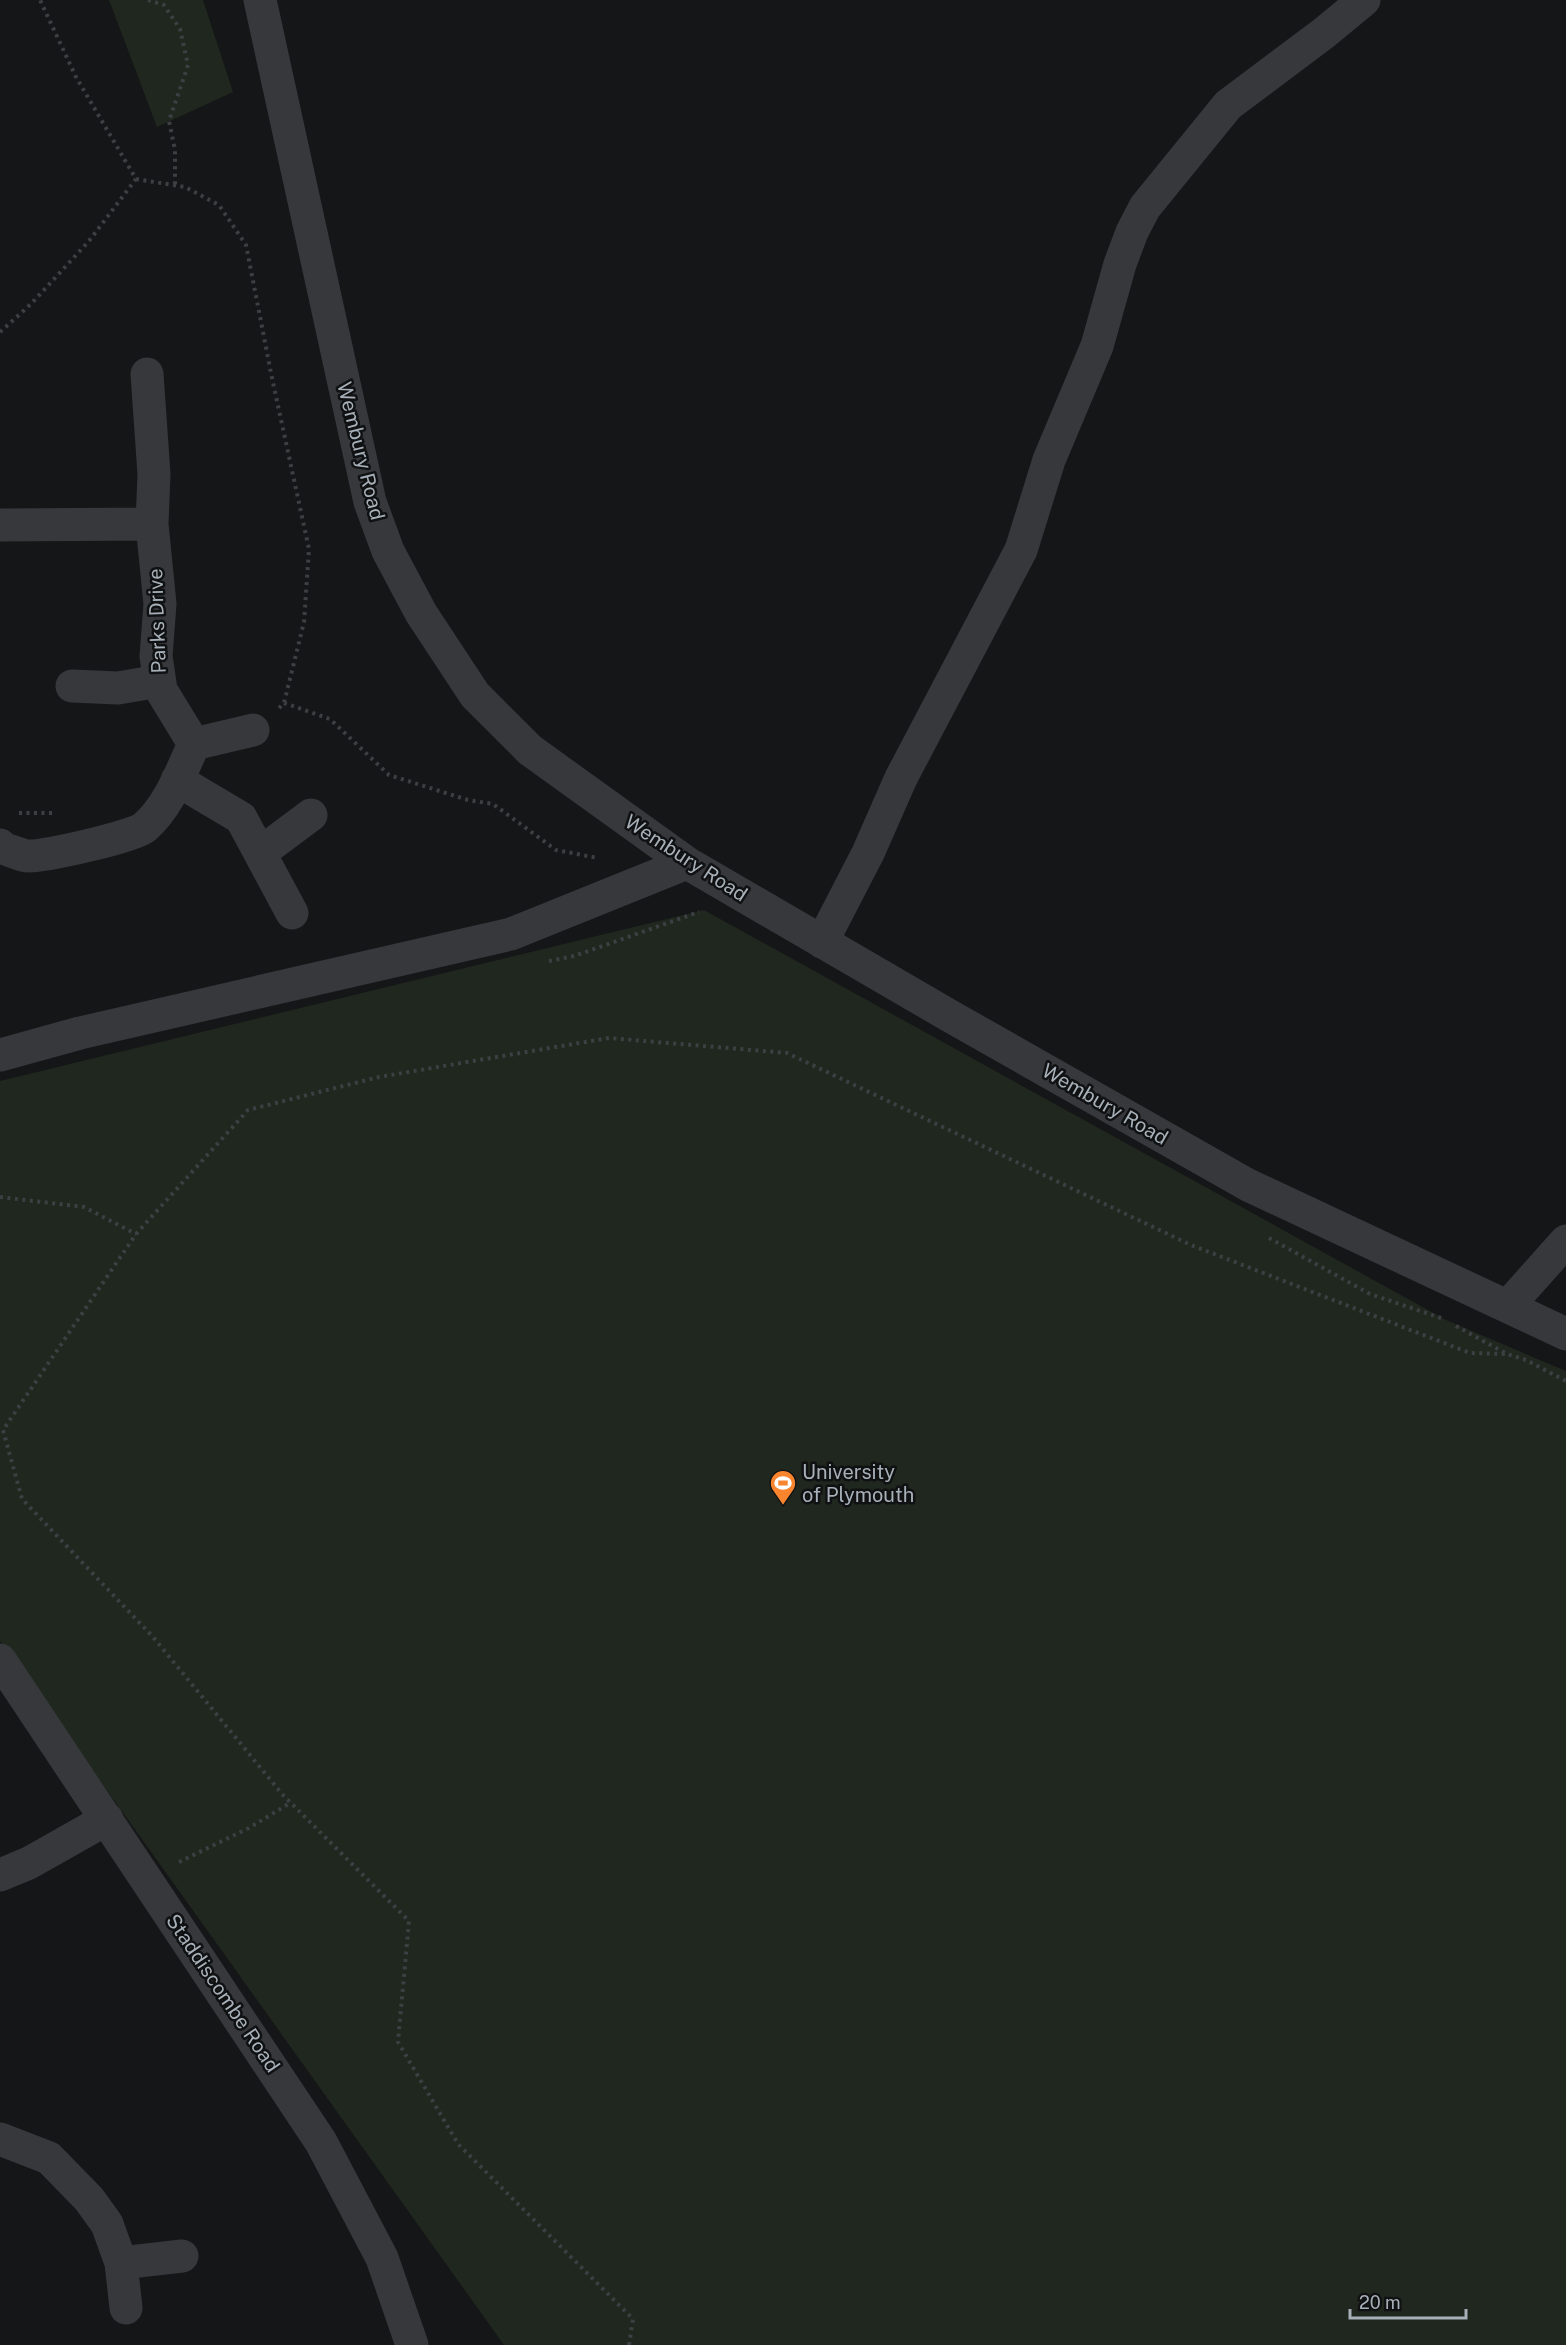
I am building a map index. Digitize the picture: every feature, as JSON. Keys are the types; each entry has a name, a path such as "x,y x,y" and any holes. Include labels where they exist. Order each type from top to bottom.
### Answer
{"street":[{"name":"Wembury Road","path":"260,0 370,502 388,551 420,613 475,694 530,750 687,863 1248,1185 1566,1334"},
{"path":"822,942 868,853 901,778 1021,550 1049,460 1097,346 1120,264 1132,232 1145,207 1228,105 1364,0"},
{"name":"Parks Drive","path":"147,374 154,474 152,524 160,604 156,656 159,681 161,690 194,744"},
{"path":"0,525 152,524"},
{"path":"72,686 118,688 159,681"},
{"path":"0,844 2,848 26,856 46,854 143,829 166,803 194,744 253,730"},
{"path":"177,780 241,818 292,913"},
{"path":"260,853 311,815"},
{"path":"0,1055 80,1034 511,934 687,863"},
{"path":"1508,1306 1566,1241"},
{"name":"Staddiscombe Road","path":"0,1659 321,2142 381,2258 412,2345"},
{"path":"0,1875 28,1863 107,1819"},
{"path":"0,2139 49,2158 89,2199 107,2224 120,2263 126,2308"},
{"path":"120,2263 182,2256"}],"path":[{"path":"40,0 76,77 136,179"},
{"path":"148,0 164,5 180,29 188,65 169,121 175,150 175,185"},
{"path":"136,179 185,187 219,205 246,245 309,549 304,622 284,703 253,730"},
{"path":"0,332 31,304 89,241 136,179"},
{"path":"284,703 330,719 388,775 468,800 493,804 556,850 607,860"},
{"path":"629,2345 633,2319 458,2144 398,2042 409,1921 290,1803 153,1637 22,1498 3,1430 136,1234 248,1110 379,1077 609,1038 788,1053 1191,1245 1470,1353 1507,1354"},
{"path":"0,1197 84,1207 136,1234"},
{"path":"146,1878 249,1828 290,1803"}],"shaded area":[{"path":"109,0 203,0 233,92 157,127"},
{"name":"University of Plymouth","path":"704,910 1446,1320 1566,1371 1566,2345 504,2345 0,1641 0,1081"}],"place":[{"name":"University of Plymouth","path":"783,1506"}]}
